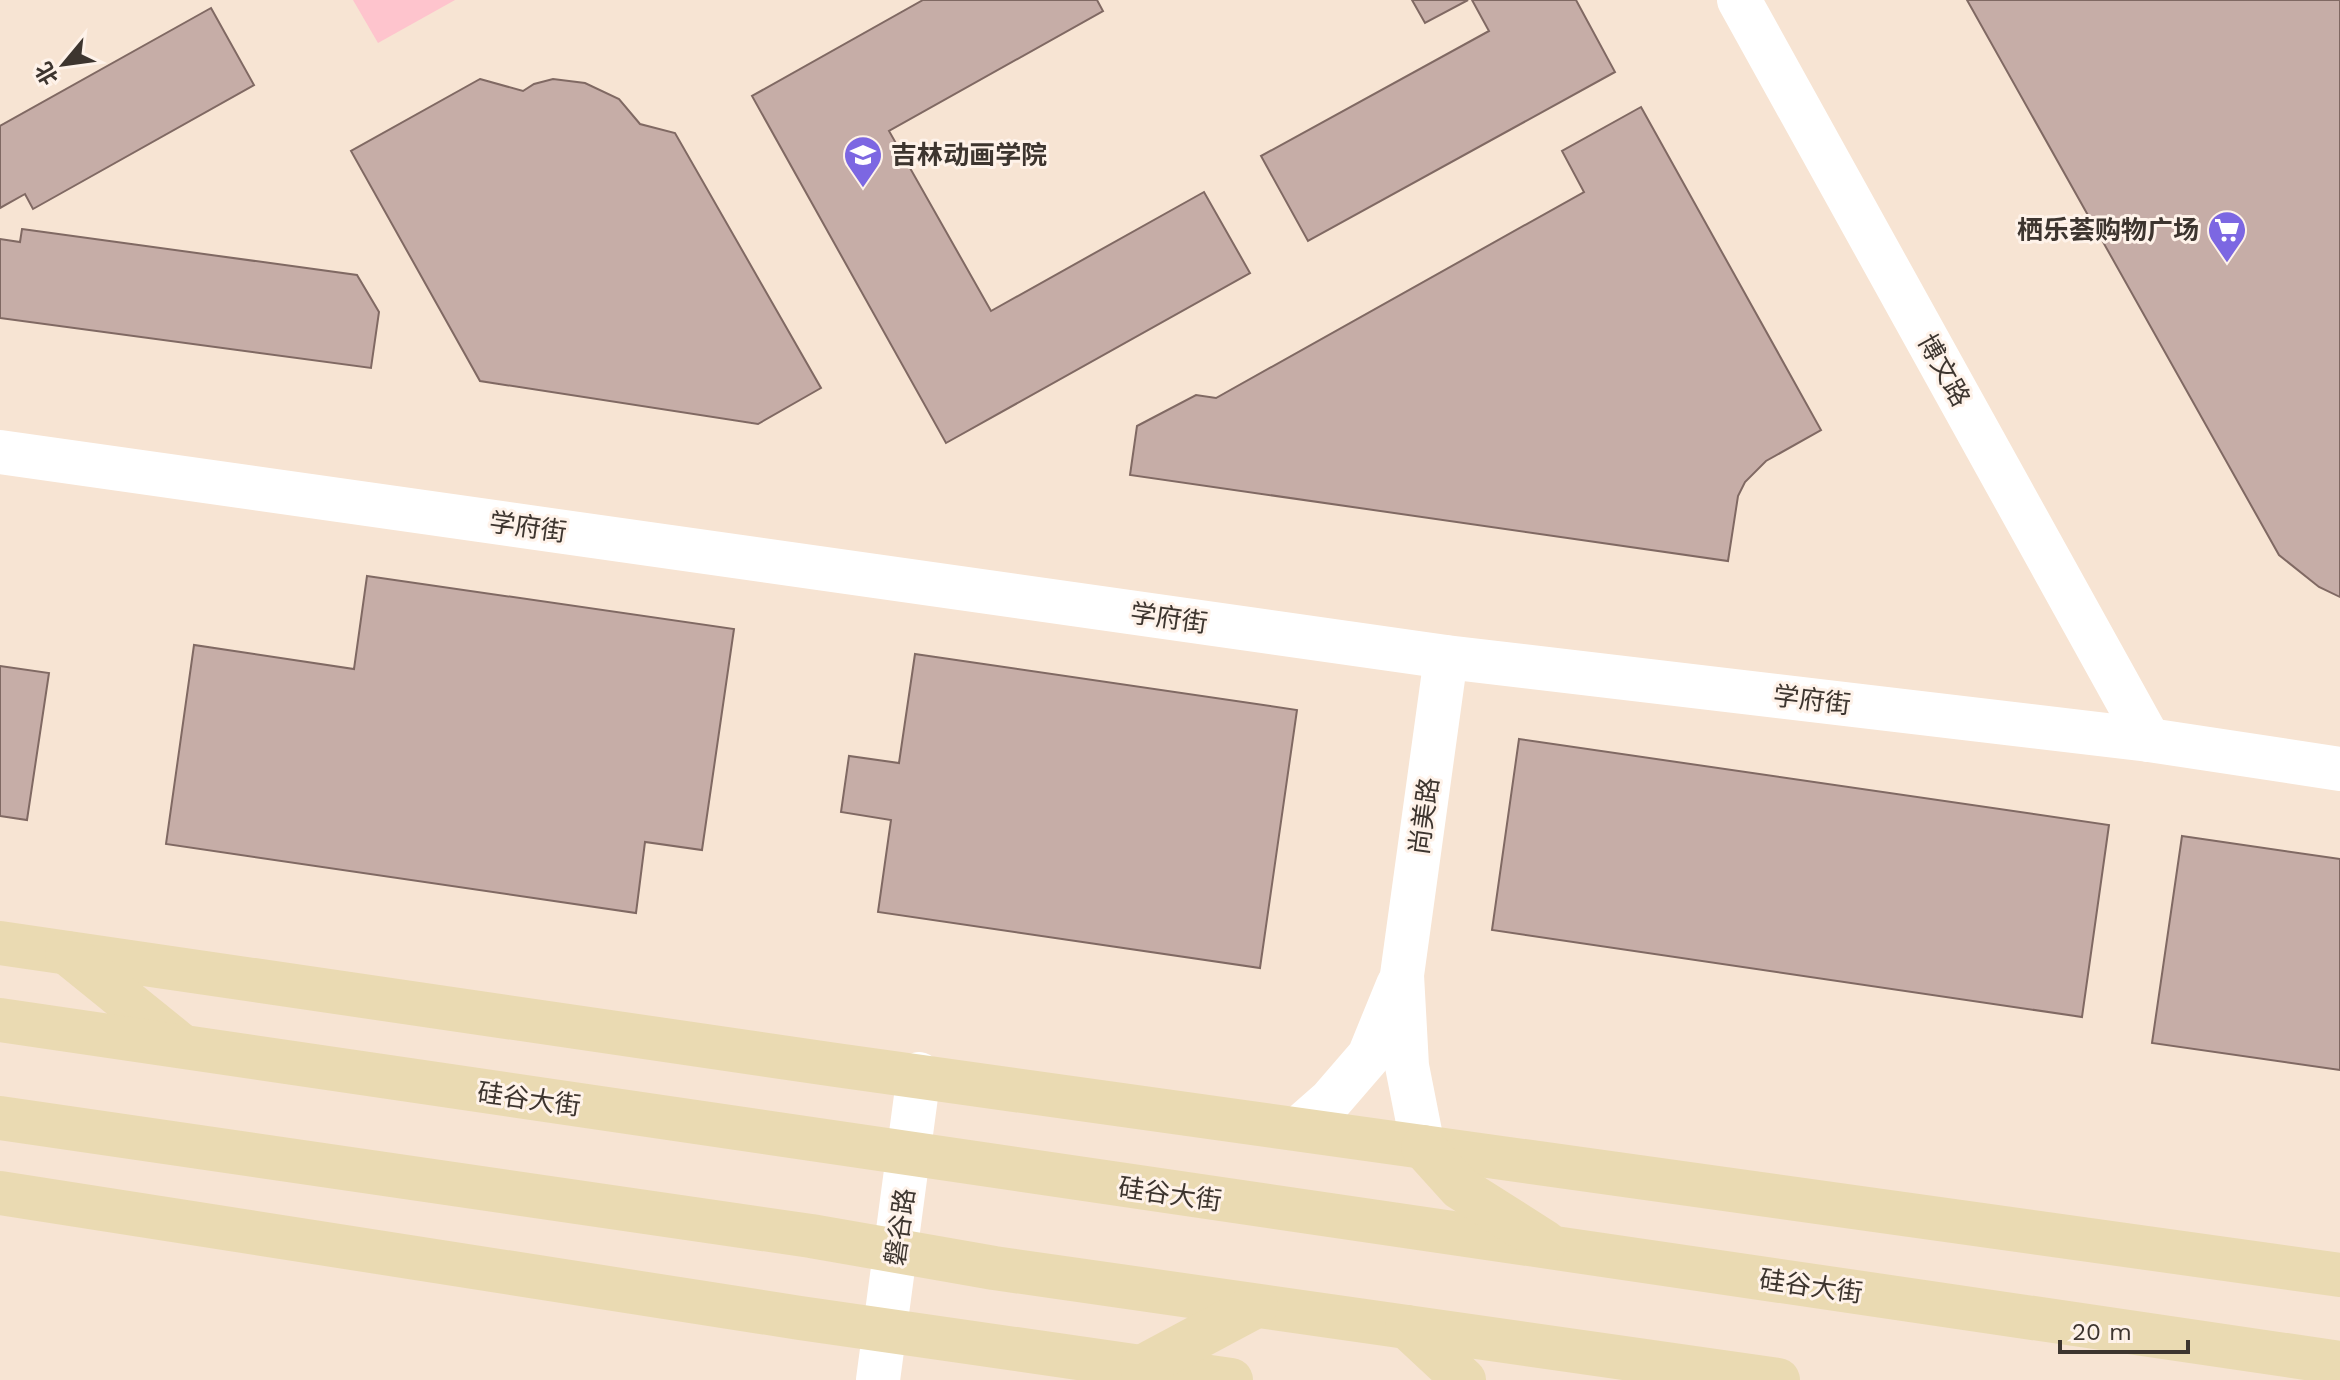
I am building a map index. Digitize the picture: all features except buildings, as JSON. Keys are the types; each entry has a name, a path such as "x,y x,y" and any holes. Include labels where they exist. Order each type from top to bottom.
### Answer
{"main road":[{"path":"0,943 2340,1275"},
{"path":"66,952 184,1048"},
{"name":"硅谷大街","path":"0,1020 910,1156 2340,1363"},
{"path":"0,1118 1256,1306 1778,1380"},
{"path":"1423,1147 1460,1188 1557,1250"},
{"path":"0,1193 1231,1380"},
{"path":"1142,1367 1256,1306"},
{"path":"1407,1327 1464,1380"}],"street":[{"name":"博文路","path":"1739,0 2149,740"},
{"name":"学府街","path":"0,452 1446,657 2149,740 2340,769"},
{"name":"尚美路","path":"1402,975 1446,657"},
{"path":"1298,1129 1331,1100 1369,1056 1402,975"},
{"path":"1402,975 1407,1066 1423,1147"},
{"name":"磐谷路","path":"878,1380 919,1074"}],"shaded area":[{"path":"353,0 455,0 378,43"}],"place":[{"name":"吉林动画学院","path":"863,189"},
{"name":"栖乐荟购物广场","path":"2227,264"}]}
